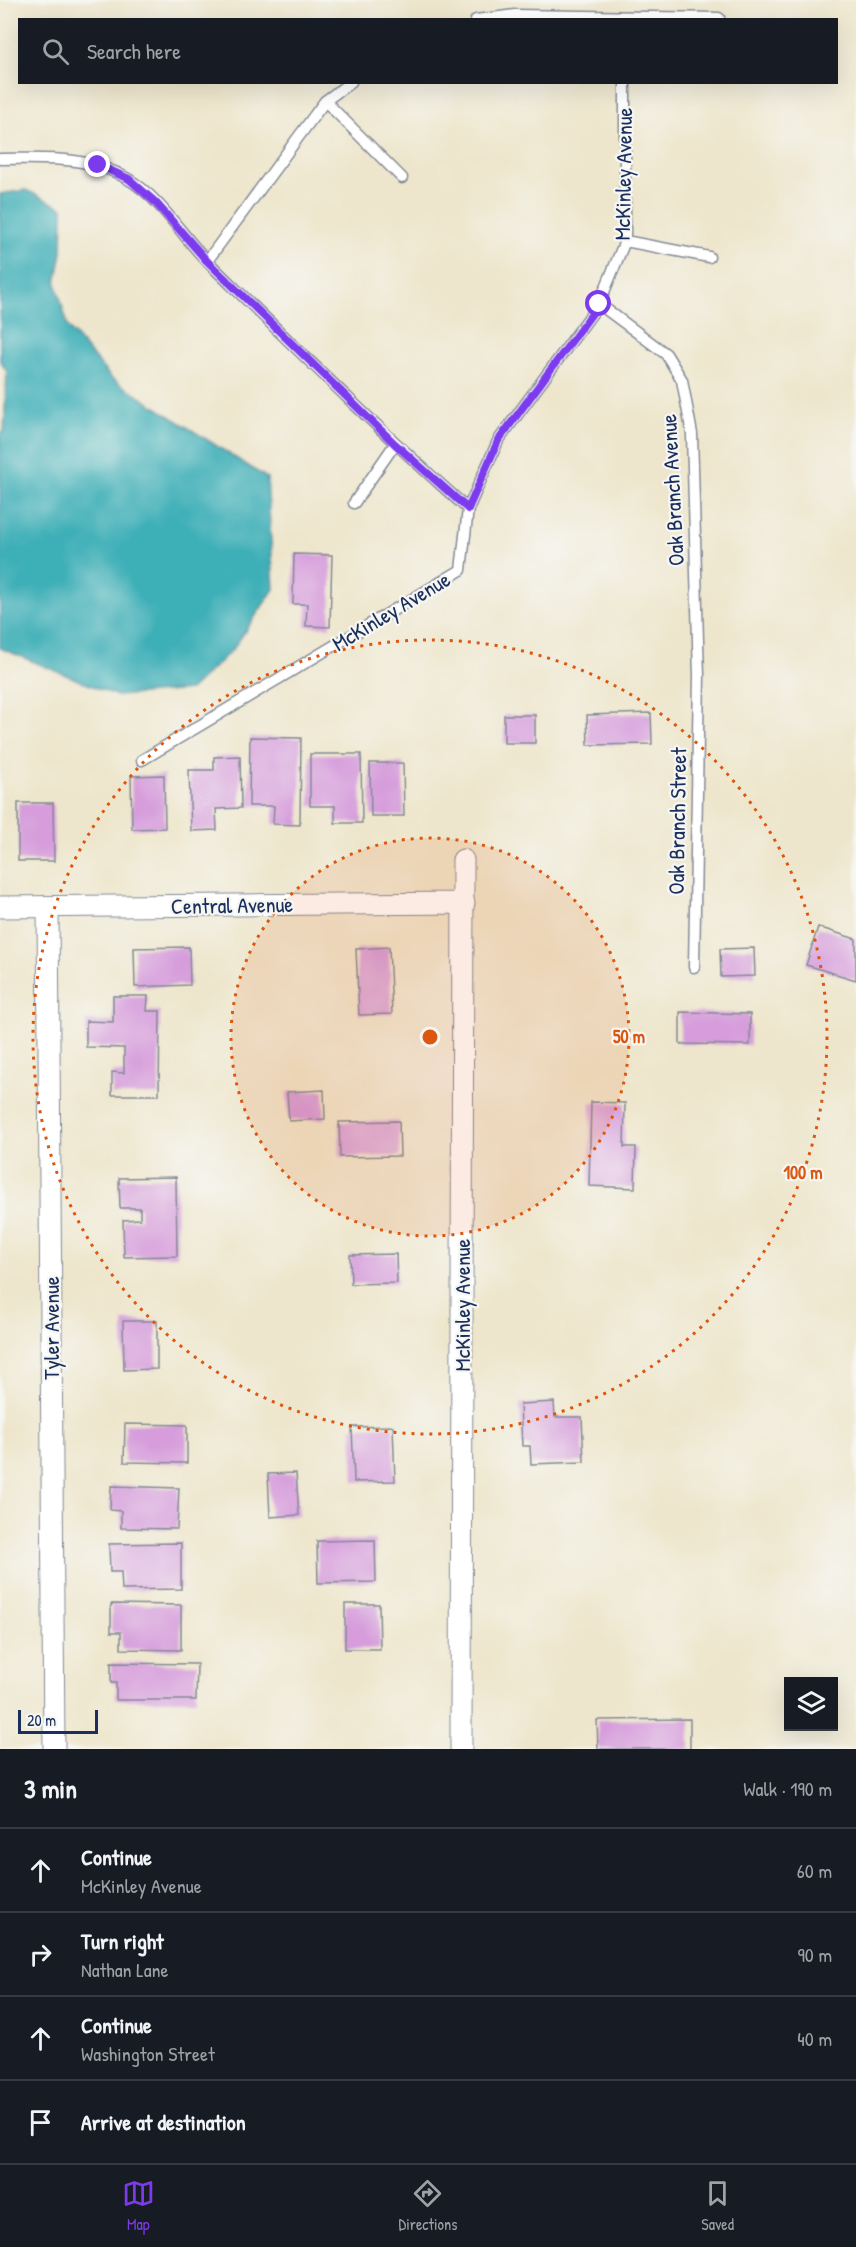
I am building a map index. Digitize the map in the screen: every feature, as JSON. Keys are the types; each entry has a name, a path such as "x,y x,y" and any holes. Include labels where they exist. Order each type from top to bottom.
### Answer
{"street":[{"name":"McKinley Avenue","path":"461,1749 463,860"},
{"name":"Central Avenue","path":"0,907 464,903"},
{"name":"Tyler Avenue","path":"48,907 54,1749"}],"lane":[{"path":"492,18 515,15 598,18"},
{"path":"207,261 325,101 348,84"},
{"name":"McKinley Avenue","path":"142,760 460,570 468,509 498,441 599,304 626,241 626,84"},
{"path":"325,101 402,178"},
{"path":"0,159 67,158 98,165 129,179 155,202 207,261 395,444 468,509"},
{"path":"626,241 709,257"},
{"name":"Oak Branch Avenue","path":"599,304 666,354 682,380 692,434 699,676"},
{"path":"354,503 395,444"},
{"name":"Oak Branch Street","path":"694,967 699,676"}],"water":[{"path":"26,190 63,208 62,252 56,283 68,327 112,379 267,478 274,589 233,649 190,690 117,696 0,648 0,434 4,431 7,372 0,360 0,194"}],"building":[{"path":"294,554 332,555 330,627 306,626 307,604 293,604"},
{"path":"651,713 652,744 588,745 587,715"},
{"path":"504,715 535,715 535,743 504,743"},
{"path":"250,737 301,738 300,825 273,824 274,806 249,806"},
{"path":"310,754 361,754 362,823 335,823 335,806 310,806"},
{"path":"240,756 241,808 216,809 217,830 191,831 189,770 214,770 214,757"},
{"path":"370,763 403,763 404,816 371,816"},
{"path":"164,775 165,828 132,829 131,776"},
{"path":"18,803 53,803 54,861 18,861"},
{"path":"818,927 856,939 856,980 806,965"},
{"path":"189,947 190,985 135,987 134,948"},
{"path":"389,947 392,1014 359,1015 356,949"},
{"path":"754,948 755,976 721,977 720,949"},
{"path":"113,996 148,996 147,1011 160,1011 159,1095 112,1095 112,1072 124,1073 124,1048 86,1047 86,1021 113,1022"},
{"path":"680,1012 750,1014 750,1045 680,1044"},
{"path":"324,1090 325,1119 289,1121 287,1092"},
{"path":"591,1102 625,1103 624,1147 636,1147 635,1188 589,1186"},
{"path":"399,1121 400,1156 340,1157 339,1122"},
{"path":"176,1177 177,1256 124,1257 123,1220 140,1219 140,1208 120,1208 119,1178"},
{"path":"396,1254 397,1283 351,1284 350,1255"},
{"path":"123,1321 157,1321 157,1369 124,1370"},
{"path":"554,1402 555,1417 582,1417 584,1462 531,1464 530,1446 522,1446 520,1404"},
{"path":"125,1424 187,1425 187,1463 124,1462"},
{"path":"393,1426 395,1481 354,1482 352,1427"},
{"path":"296,1473 299,1515 270,1517 268,1474"},
{"path":"111,1486 179,1488 177,1529 121,1528 121,1511 110,1510"},
{"path":"375,1540 376,1582 318,1583 317,1541"},
{"path":"181,1543 181,1589 122,1590 121,1572 110,1572 109,1544"},
{"path":"111,1604 181,1605 181,1650 121,1649 121,1632 111,1632"},
{"path":"345,1604 379,1604 380,1649 345,1649"},
{"path":"111,1663 197,1664 196,1700 116,1700 116,1683 111,1683"},
{"path":"690,1719 690,1749 598,1749 597,1720"}],"route":[{"path":"98,165 129,179 155,202 207,261 395,444 468,509 498,441 599,304"}]}
